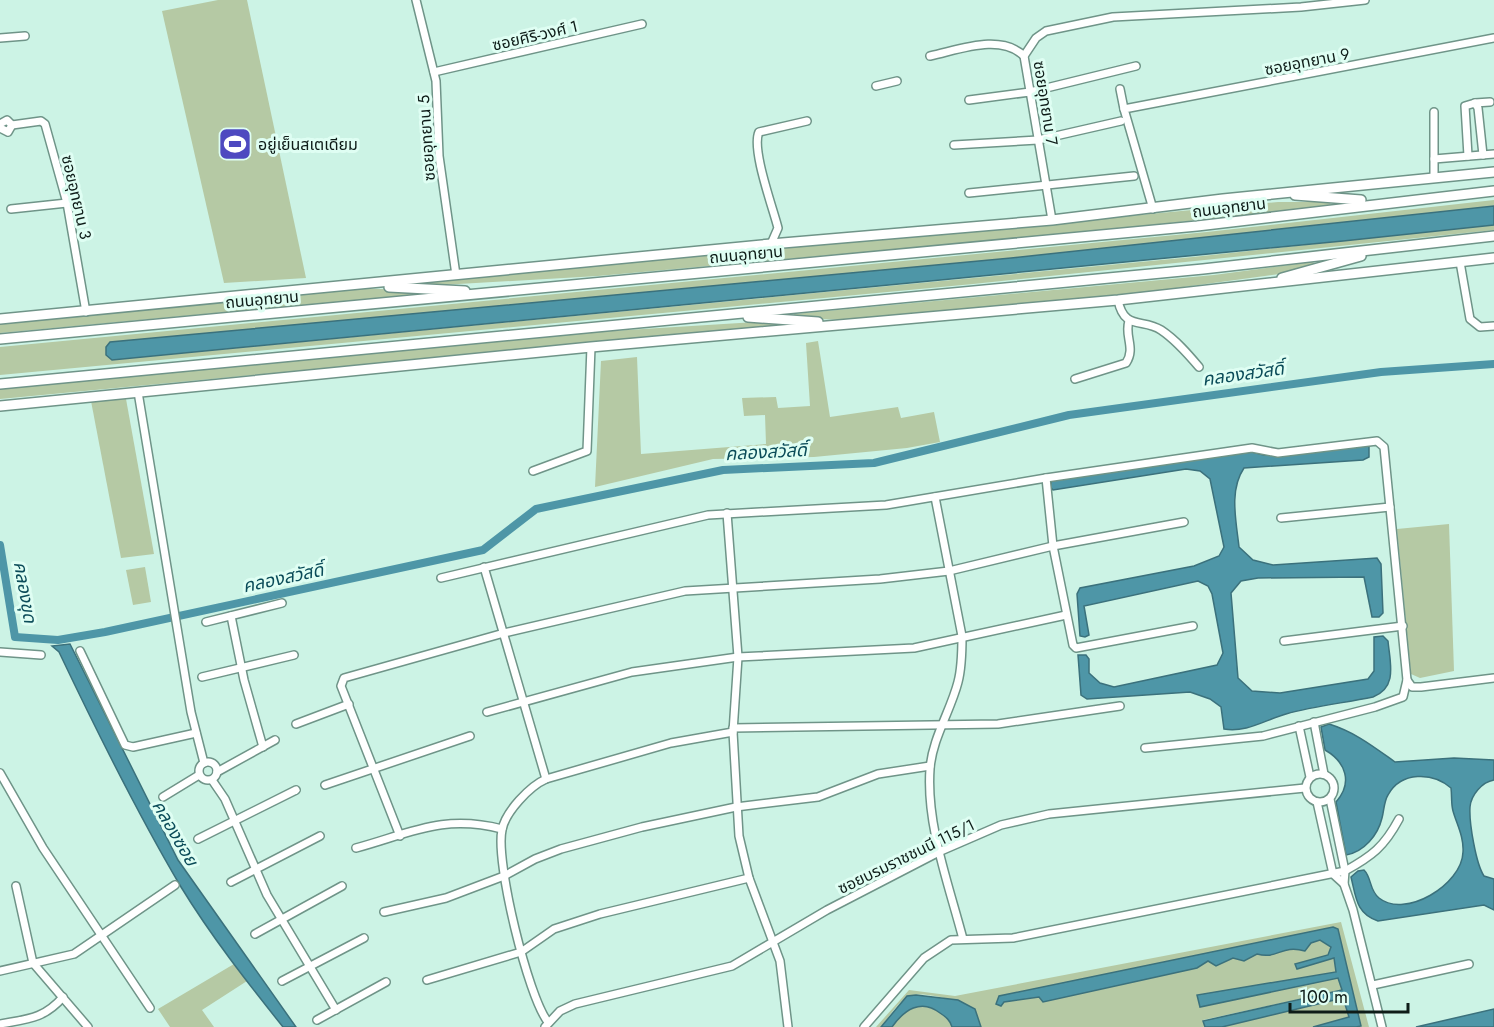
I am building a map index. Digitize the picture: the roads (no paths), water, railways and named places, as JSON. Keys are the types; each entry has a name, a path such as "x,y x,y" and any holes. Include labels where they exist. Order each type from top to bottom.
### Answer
{"main road":[{"name":"ถนนอุทยาน","path":"0,319 771,244 1052,220 1277,193 1494,172"},
{"name":"ถนนอุทยาน","path":"0,339 1197,226 1494,190"},
{"path":"1277,193 1330,199 1391,201"},
{"path":"0,384 1375,251 1494,236"},
{"path":"1268,284 1375,251"},
{"path":"0,406 591,347 1118,300 1494,258"},
{"path":"356,285 449,289 478,293"},
{"path":"723,315 845,324"}],"street":[{"name":"ซอยอุทยาน 5","path":"416,0 434,72 439,156 456,275"},
{"path":"1301,7 1318,0"},
{"name":"ซอยอุทยาน 7","path":"1052,220 1044,187 1024,56 1036,38 1061,26 1113,17 1301,7 1365,0"},
{"name":"ซอยศิริ-วงศ์ 1","path":"434,72 642,24"},
{"path":"0,38 25,36"},
{"name":"ซอยอุทยาน 9","path":"1124,109 1494,38"},
{"path":"930,56 981,46 1006,45 1024,56"},
{"path":"969,100 1030,92 1136,66"},
{"path":"876,86 897,81"},
{"path":"1120,89 1153,209"},
{"path":"1468,156 1465,106 1490,102"},
{"path":"1475,103 1478,108 1483,155"},
{"path":"1434,112 1434,177"},
{"name":"ซอยอุทยาน 3","path":"0,113 0,125 9,121 12,125 41,121 45,124 67,203 86,312"},
{"path":"771,244 778,228 758,151 757,135 759,132 807,121"},
{"path":"954,145 1038,140 1121,121"},
{"path":"1434,159 1494,154"},
{"path":"969,193 1134,176"},
{"path":"11,209 67,203"},
{"path":"1460,262 1470,319 1480,327 1494,326"},
{"path":"1118,300 1124,316 1129,321 1164,332 1199,367"},
{"path":"1075,379 1126,363 1132,352 1127,328 1129,321"},
{"path":"533,471 587,451 591,347"},
{"path":"138,392 181,649 196,733 204,763"},
{"path":"441,578 708,515 886,505 1046,478 1252,448 1278,453 1377,441 1384,447 1403,627 1407,680 1403,697 1375,707 1263,736 1145,748"},
{"path":"1046,478 1053,546 1072,645 1076,648 1193,626"},
{"path":"935,497 962,636 959,680 930,766 932,813 963,939"},
{"path":"1281,518 1390,507"},
{"path":"727,513 738,657 733,730 736,807 749,878 774,940 782,970 788,1027"},
{"path":"400,836 341,686 344,678 504,633 685,591 733,586 880,579 949,571 1053,546 1184,522"},
{"path":"484,567 546,779"},
{"path":"206,622 282,603"},
{"path":"487,712 632,672 738,657 899,650 1066,615"},
{"path":"231,616 241,668 263,747"},
{"path":"1284,641 1403,627"},
{"path":"80,651 125,745 133,747 196,733"},
{"path":"0,652 41,655"},
{"path":"202,677 294,655"},
{"path":"1407,680 1412,687 1421,687 1494,678"},
{"path":"296,724 349,704"},
{"path":"547,1024 521,952 504,876 502,829 523,795 536,783 671,743 733,730 998,724 1120,706"},
{"path":"1314,722 1324,774 1333,783 1334,791 1330,799 1345,871 1344,884 1373,985 1382,1027"},
{"path":"1299,726 1310,777 1305,788 1310,799 1317,802 1330,799"},
{"path":"326,785 470,736"},
{"path":"212,780 217,772 275,740"},
{"path":"204,763 213,764 217,772"},
{"path":"199,776 198,771 204,763"},
{"path":"384,912 446,898 504,876 535,859 561,849 642,827 736,807 818,797 878,774 930,766"},
{"path":"0,773 43,848 150,1008"},
{"path":"1310,777 1324,774"},
{"path":"199,776 207,781 212,780"},
{"path":"163,797 199,776"},
{"path":"212,780 235,820 255,870 336,1010"},
{"name":"ซอยบรมราชชนนี 115/1","path":"547,1024 560,1011 575,1004 732,966 774,940 940,851 1001,825 1036,816 1305,788"},
{"path":"198,839 296,789"},
{"path":"1317,802 1333,874 1344,884"},
{"path":"864,1027 924,958 941,945 963,939 1013,938 1345,871 1373,855 1389,838 1399,819"},
{"path":"356,848 446,822 475,822 502,829"},
{"path":"231,882 320,836"},
{"path":"427,980 521,952 554,929 600,914 749,878"},
{"path":"0,971 74,954 174,885"},
{"path":"16,886 33,963 88,1027"},
{"path":"255,934 342,886"},
{"path":"282,981 364,938"},
{"path":"1373,985 1469,964"},
{"path":"317,1020 386,982"},
{"path":"0,1024 41,1016 51,1011 63,997"}],"water":[{"path":"1494,206 1494,225 112,360 106,355 106,347 110,342 1011,258"},
{"path":"1369,445 1369,457 1363,460 1244,468 1236,486 1235,516 1239,547 1253,560 1273,565 1377,558 1381,564 1383,613 1379,617 1372,617 1364,577 1258,578 1241,581 1231,593 1238,678 1252,691 1280,693 1368,679 1374,671 1374,637 1383,636 1388,641 1391,673 1381,693 1373,697 1297,711 1248,728 1232,730 1224,729 1221,707 1210,699 1190,692 1087,699 1081,695 1078,655 1086,655 1089,659 1089,673 1100,683 1114,687 1217,665 1223,653 1212,594 1208,586 1198,581 1084,606 1089,635 1085,637 1080,636 1077,594 1080,588 1194,566 1219,556 1224,547 1210,479 1200,471 1186,469 1053,490 1050,487 1052,479 1252,452 1264,455"},
{"path":"70,644 178,860 296,1027 283,1027 217,941 181,887 117,771 59,652 52,646"},
{"path":"1329,724 1372,745 1395,762 1454,758 1494,760 1494,780 1485,783 1475,794 1471,802 1470,814 1478,862 1484,876 1494,879 1494,910 1484,905 1378,921 1365,914 1358,904 1351,877 1358,871 1364,870 1367,873 1379,898 1390,903 1403,904 1417,901 1443,887 1453,876 1460,864 1463,852 1462,841 1452,808 1451,788 1427,777 1409,778 1394,787 1387,797 1380,824 1374,836 1359,850 1346,855 1336,802 1346,780 1338,761 1325,750 1321,727"},
{"path":"1333,927 1338,929 1361,1026 1313,1027 1349,1017 1343,998 1222,1027 1205,1027 1203,1021 1342,990 1338,978 1200,1007 1197,995 1336,972 1334,958 1297,969 1295,964 1328,955 1331,947 1320,940 1311,943 1305,951 1290,949 1270,955 1257,954 1244,961 1233,958 1216,966 1208,961 1197,968 1043,1002 1039,997 1004,1002 1001,1006 996,1004 999,996"},
{"path":"907,996 958,1000 975,1009 981,1027 952,1027 948,1019 940,1013 926,1006 920,1006 907,1011 892,1027 881,1027"},
{"path":"1494,1009 1494,1027 1416,1027"}],"waterway":[{"name":"คลองสวัสดิ์","path":"0,545 15,637 58,640 105,632 483,550 536,509 723,470 874,463 1069,415 1381,372 1494,364"}],"place":[{"name":"อยู่เย็นสเตเดียม","path":"235,144"}],"water label":[{"name":"คลองขุด","path":"25,592"},
{"name":"คลองซอย","path":"175,833"}]}
